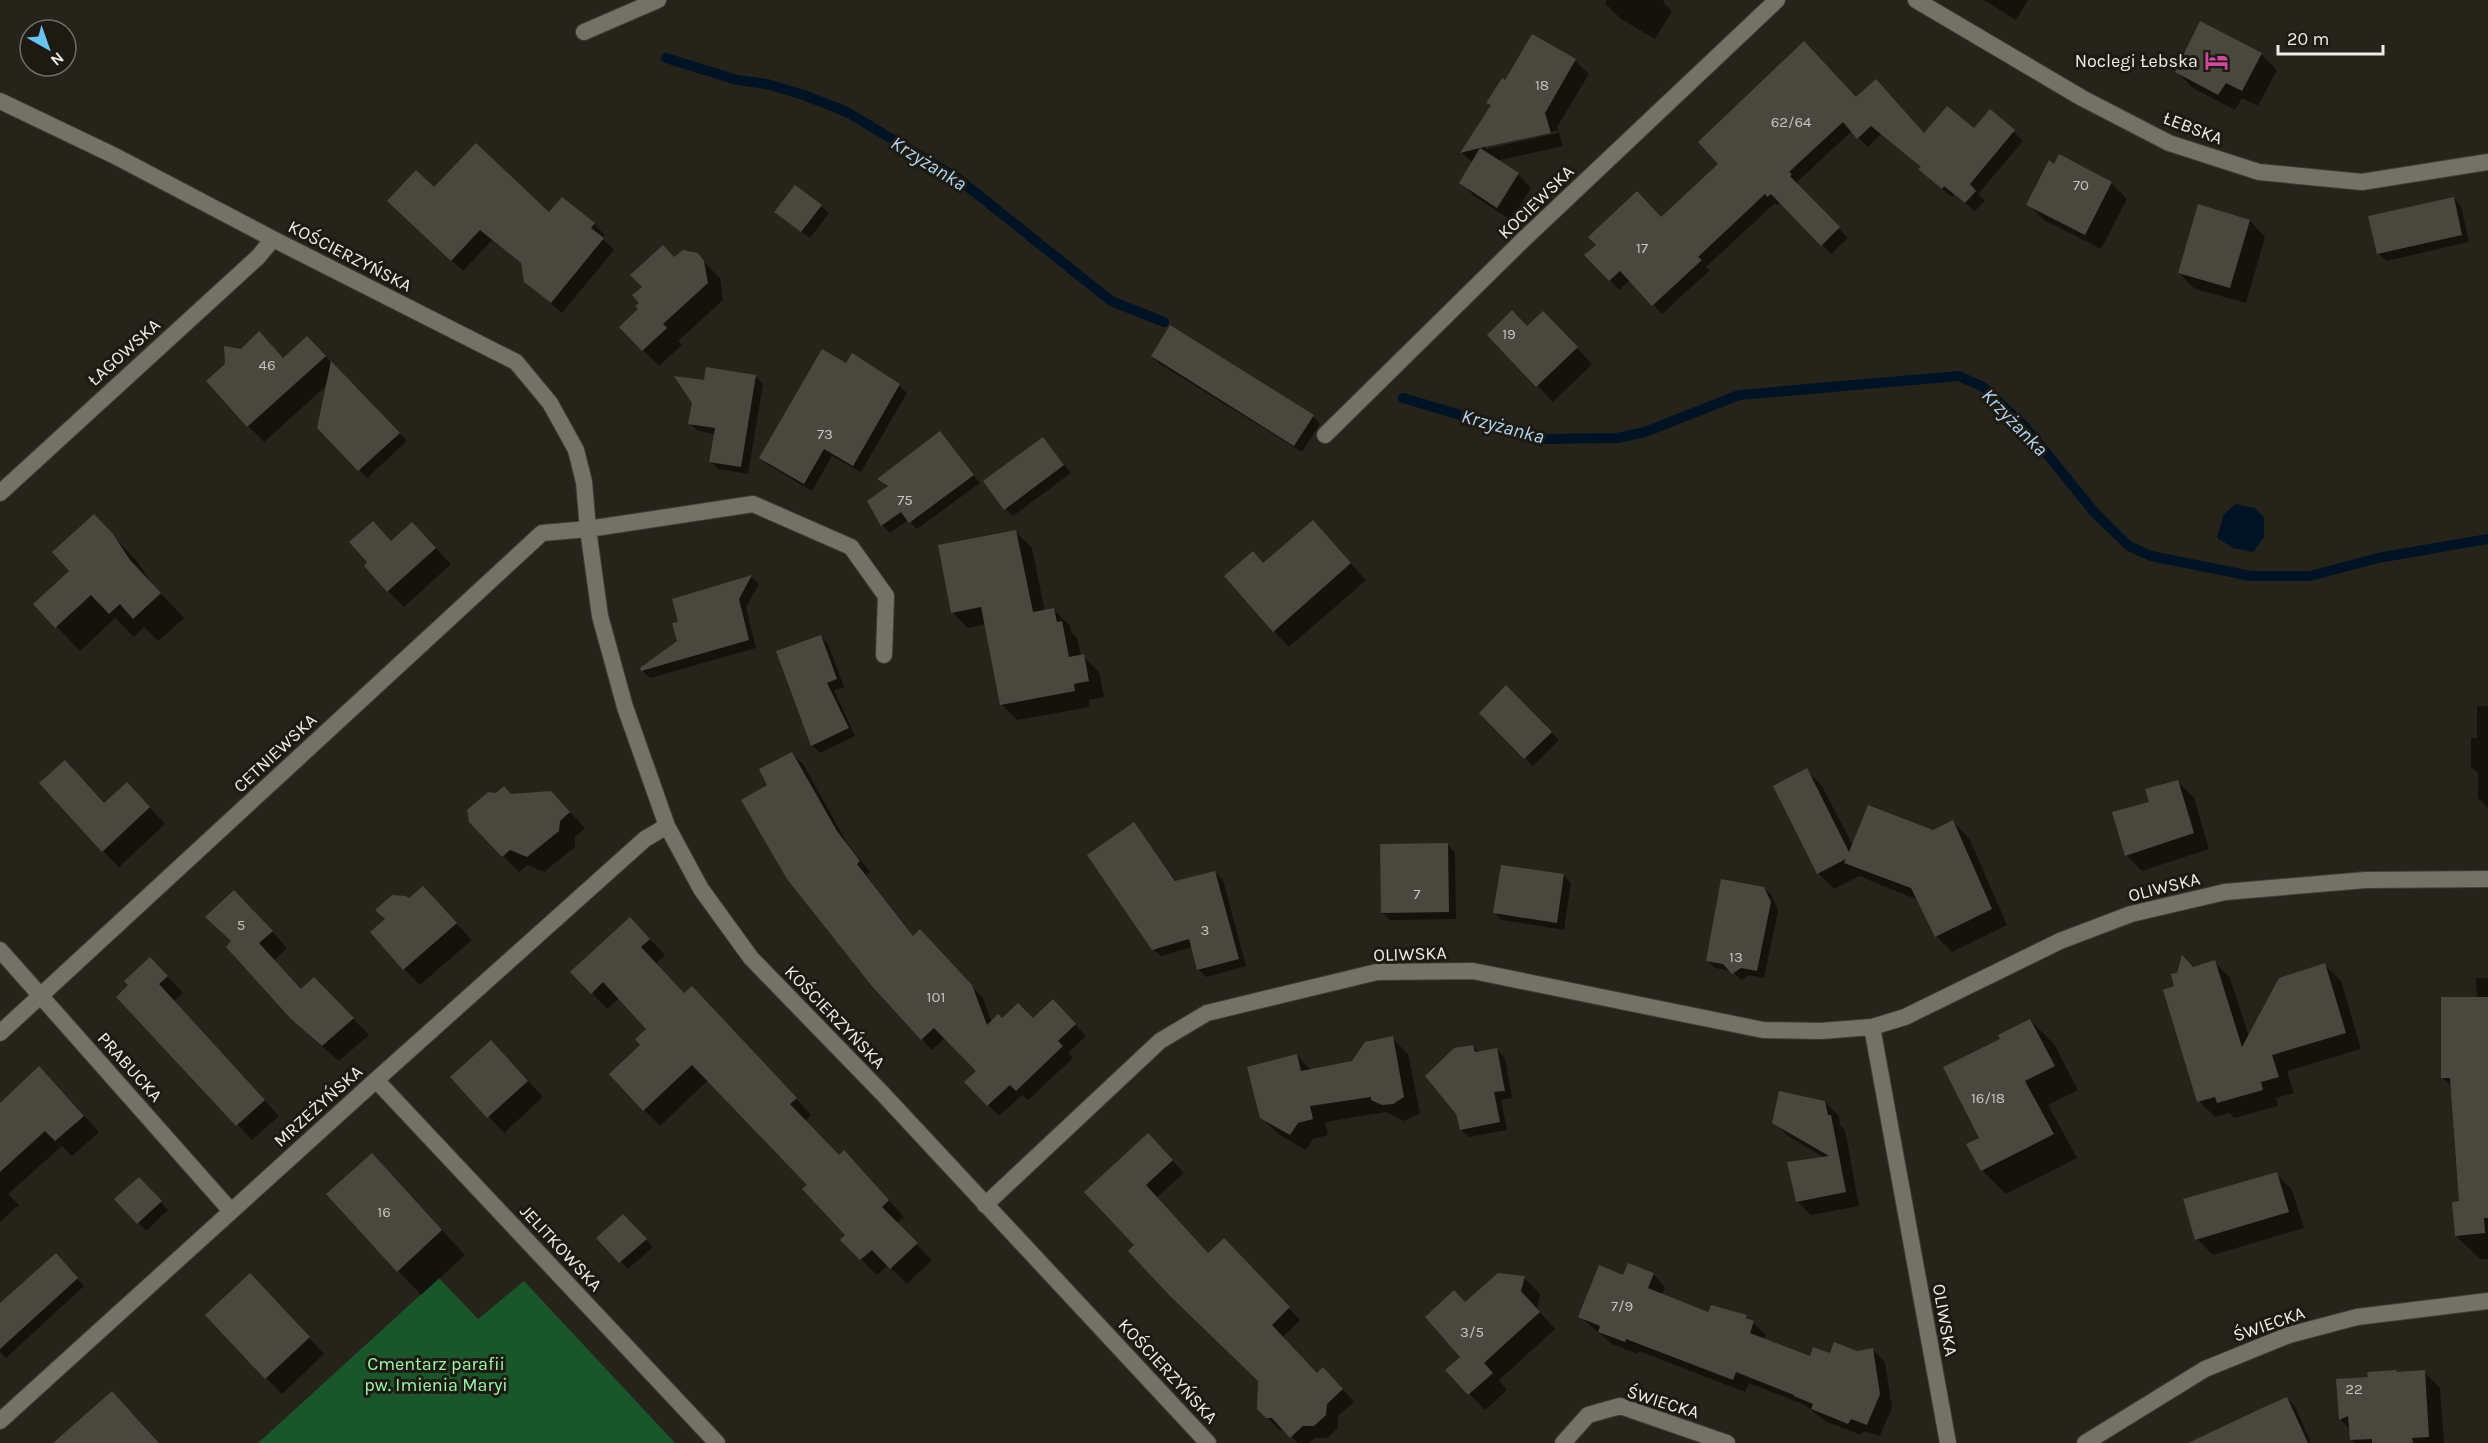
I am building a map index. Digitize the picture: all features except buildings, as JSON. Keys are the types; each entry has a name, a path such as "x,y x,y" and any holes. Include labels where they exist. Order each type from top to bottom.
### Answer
{"street":[{"path":"584,32 658,0"},
{"name":"KOCIEWSKA","path":"1324,435 1531,232 1777,0"},
{"name":"ŁEBSKA","path":"1916,0 2082,98 2169,143 2259,172 2362,182 2488,162"},
{"name":"KOŚCIERZYŃSKA","path":"0,101 115,156 516,362 550,403 576,450 584,482 600,616 625,707 667,826 701,889 751,958 1208,1443"},
{"name":"ŁAGOWSKA","path":"0,493 258,257 273,239"},
{"path":"588,529 753,504 851,547 886,596 884,656"},
{"name":"CETNIEWSKA","path":"0,1033 542,532 588,529"},
{"name":"MRZEŻYŃSKA","path":"0,1421 645,839 667,826"},
{"name":"OLIWSKA","path":"986,1205 1160,1041 1197,1018 1207,1013 1377,972 1473,971 1763,1030 1821,1031 1872,1027 1905,1017 2060,941 2132,914 2225,892 2366,880 2488,879"},
{"name":"PRABUCKA","path":"0,950 231,1211"},
{"name":"OLIWSKA","path":"1872,1027 1948,1443"},
{"name":"JELITKOWSKA","path":"376,1080 717,1443"},
{"name":"ŚWIECKA","path":"2085,1443 2205,1368 2289,1335 2357,1317 2488,1302"},
{"name":"ŚWIECKA","path":"1563,1443 1588,1415 1620,1406 1727,1443"}],"green space":[{"name":"Cmentarz parafii pw. Imienia Maryi","path":"439,1278 478,1319 524,1281 675,1443 258,1443"}],"water":[{"path":"2236,504 2255,508 2264,517 2264,537 2253,552 2233,548 2217,538 2224,514"}],"waterway":[{"name":"Krzyżanka","path":"666,58 737,80 767,84 804,95 847,112 957,178 1111,301 1164,322"},
{"name":"Krzyżanka","path":"1403,398 1542,439 1617,438 1645,432 1739,395 1959,376 1983,387 2025,427 2095,513 2129,546 2151,556 2251,576 2310,576 2378,558 2488,539"}],"place":[{"name":"Noclegi Łebska","path":"2216,61"}]}
